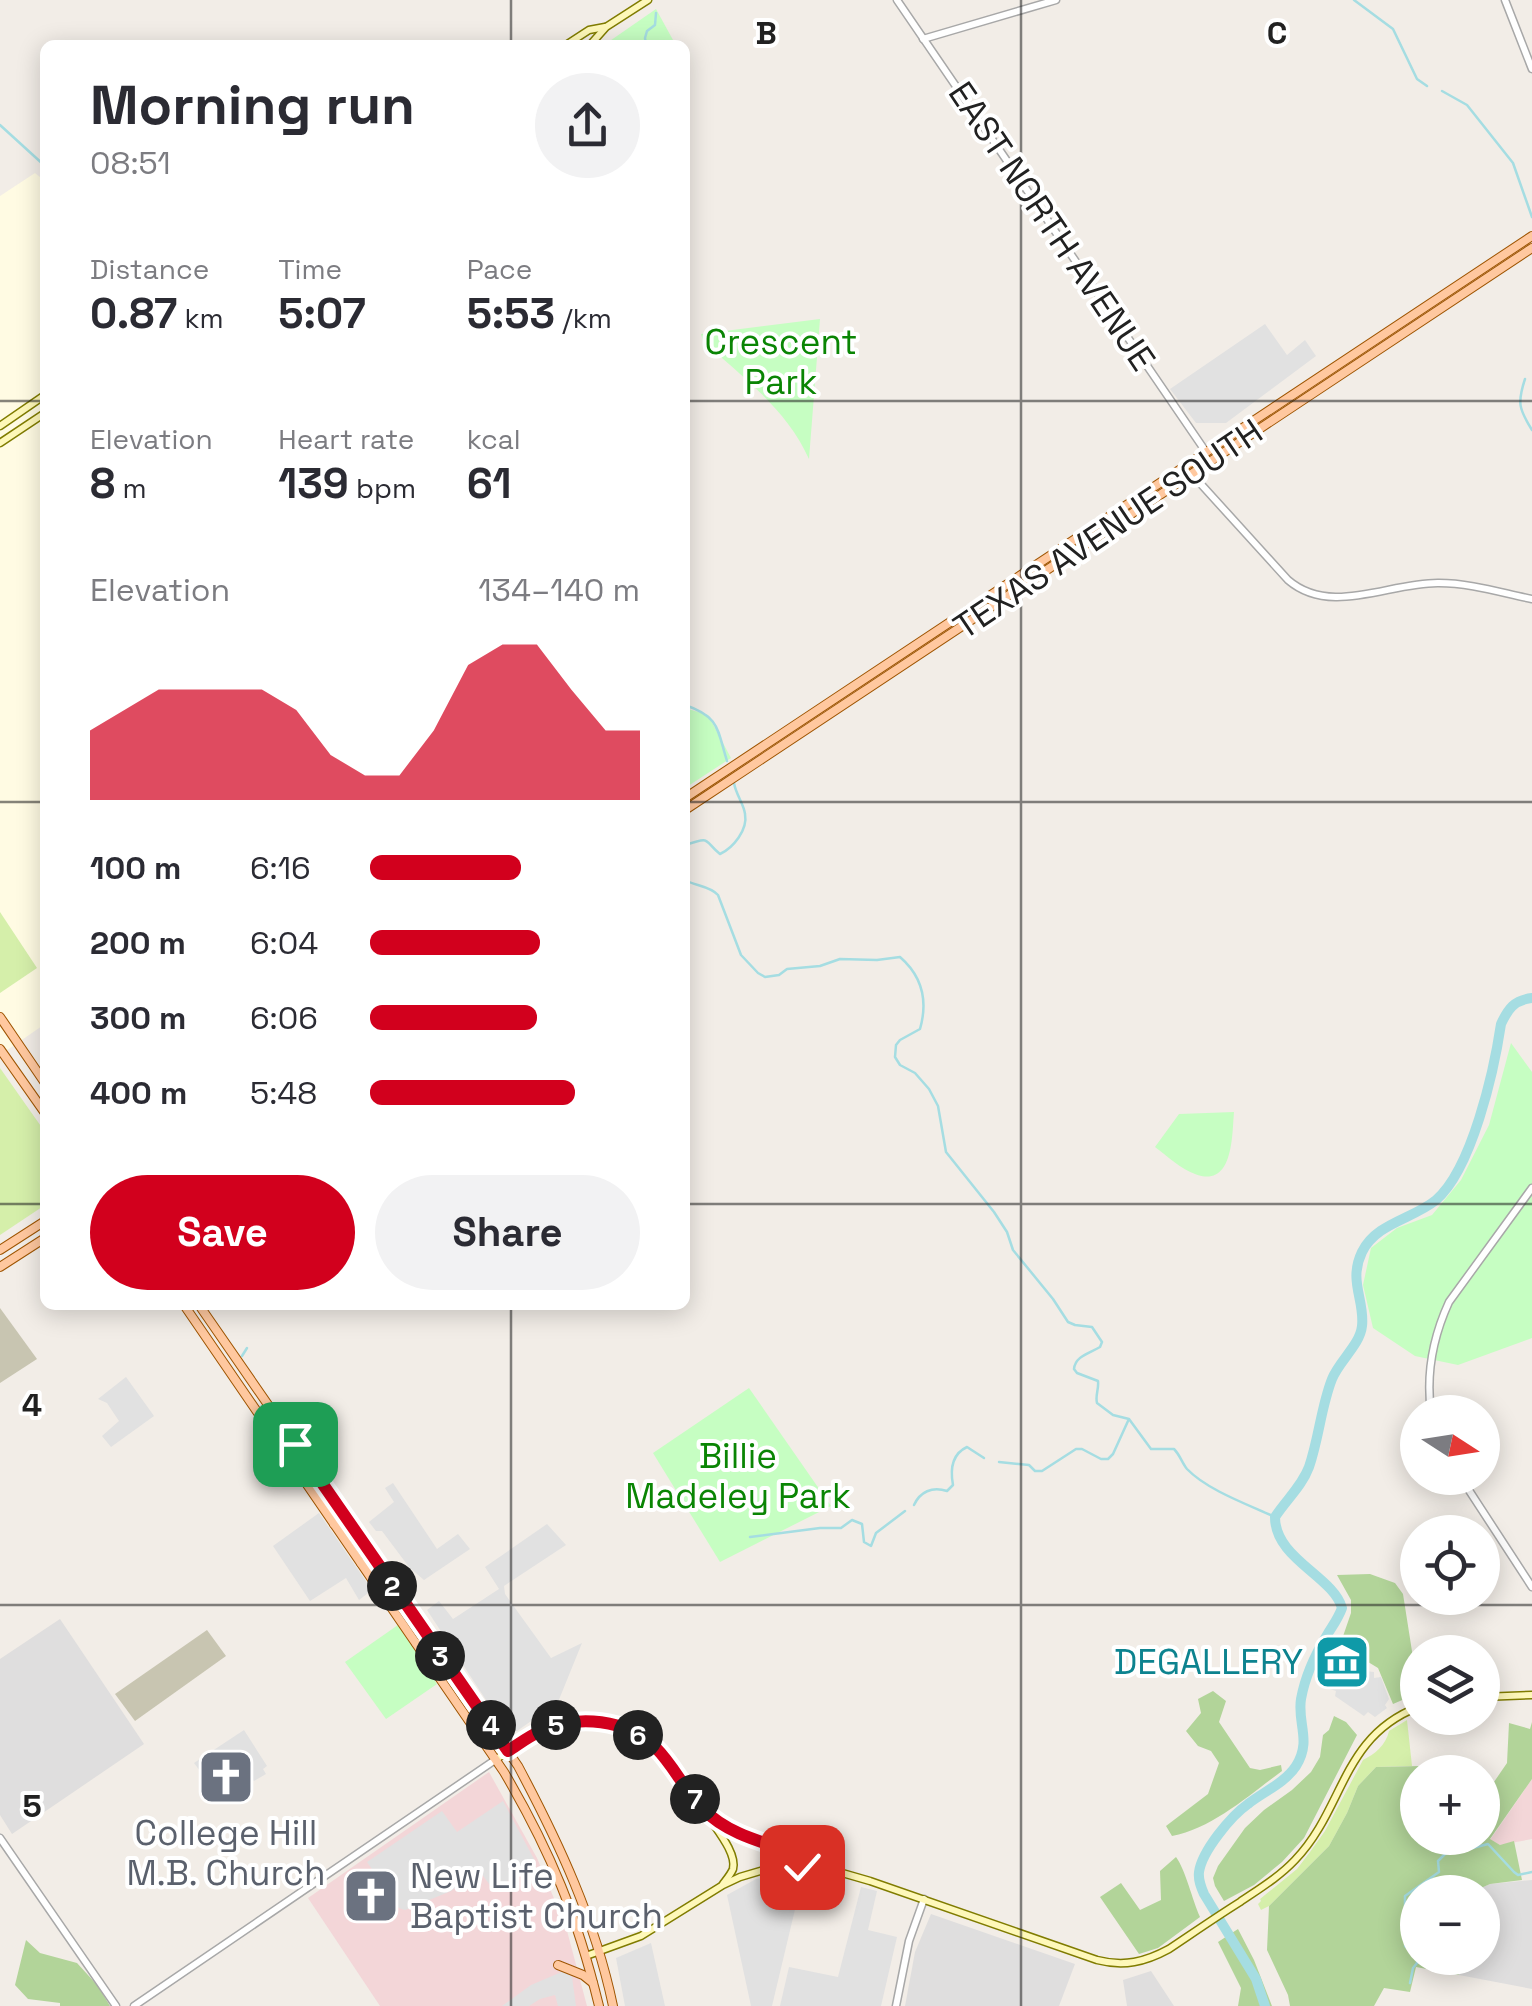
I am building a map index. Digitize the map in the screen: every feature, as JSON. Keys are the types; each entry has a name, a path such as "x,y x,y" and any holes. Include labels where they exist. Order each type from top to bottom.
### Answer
{"main road":[{"path":"594,40 606,27 648,0"},
{"path":"574,40 589,30 606,27"},
{"name":"TEXAS AVENUE SOUTH","path":"690,795 1532,236"},
{"name":"TEXAS AVENUE SOUTH","path":"690,807 1532,248"},
{"path":"1351,367 1354,360 1402,328 1404,320"},
{"path":"0,426 40,399"},
{"path":"0,444 40,416"},
{"path":"976,616 977,610 1018,582 1022,574"},
{"path":"806,730 806,724 850,694 858,682"},
{"path":"738,774 746,763 786,736 789,728"},
{"path":"0,1017 40,1076"},
{"path":"0,1049 40,1106"},
{"path":"0,1250 40,1224"},
{"path":"0,1266 40,1241"},
{"path":"187,1310 496,1760 531,1819 558,1874 599,2006"},
{"path":"202,1310 508,1751 568,1866 600,1952 613,2006"},
{"path":"334,1524 344,1526 352,1537 359,1538"},
{"path":"361,1563 369,1562 379,1576 390,1582"},
{"path":"416,1643 436,1658 441,1657"},
{"path":"1500,1696 1532,1695"},
{"path":"586,1956 642,1936 722,1884 753,1872 811,1864 1097,1960 1126,1964 1144,1961 1169,1949 1278,1876 1298,1857 1318,1830 1362,1748 1400,1714"},
{"path":"496,1760 536,1733 567,1722 620,1726 639,1735 656,1748 704,1810 726,1846 734,1864 722,1884"},
{"path":"704,1810 732,1830 807,1857 811,1864"},
{"path":"778,1868 788,1862 792,1851"},
{"path":"558,1965 593,1982"}],"street":[{"name":"EAST NORTH AVENUE","path":"897,0 1206,452"},
{"path":"923,38 1056,0"},
{"path":"1505,0 1532,69"},
{"path":"1206,452 1194,472 1199,482 1288,580 1308,594 1337,597 1439,583 1532,599"},
{"path":"1429,1395 1433,1349 1449,1302 1532,1188"},
{"path":"1473,1495 1532,1588"},
{"path":"134,2006 496,1760"},
{"path":"0,1838 116,2006"},
{"path":"896,2006 906,1954 924,1899"}],"shaded area":[{"path":"35,173 40,177 40,1027 0,1055 0,196"},
{"path":"1265,324 1287,355 1305,340 1316,356 1226,423 1196,423 1170,389"},
{"path":"0,1308 37,1359 0,1383"},
{"path":"126,1377 154,1416 111,1447 102,1436 119,1421 107,1403 98,1399"},
{"path":"393,1483 437,1549 458,1534 470,1549 424,1580 382,1531 376,1531 369,1522 394,1502 385,1488"},
{"path":"319,1513 372,1590 359,1600 346,1578 310,1601 273,1546"},
{"path":"547,1524 566,1545 504,1586 505,1594 551,1658 582,1643 558,1702 517,1731 507,1732 427,1610 439,1601 453,1619 499,1589 485,1567"},
{"path":"60,1619 144,1744 12,1834 0,1815 0,1659"},
{"path":"207,1630 226,1656 135,1721 115,1694"},
{"path":"1329,1666 1347,1674 1348,1669 1374,1672 1374,1678 1381,1677 1389,1699 1387,1708 1375,1717 1368,1712 1364,1716 1335,1696 1336,1691 1321,1686"},
{"path":"244,1730 267,1766 263,1769 266,1774 254,1781 250,1777 242,1787 224,1760 226,1756 208,1769 212,1776 216,1773 230,1793 221,1799 194,1763"},
{"path":"489,1772 537,1858 566,1927 587,2006 380,2006 308,1898"},
{"path":"1532,1779 1532,1839 1500,1845 1500,1825"},
{"path":"503,1801 535,1861 494,1891 479,1870 451,1891 405,1910 399,1908 367,1862 442,1811 457,1832"},
{"path":"803,1876 772,2006 751,2006 727,1895 756,1879"},
{"path":"1532,1880 1532,1989 1459,1975 1500,1975 1500,1883"},
{"path":"861,1887 877,1891 868,1930 897,1937 881,2006 780,2006 789,1967 838,1977"},
{"path":"931,1914 1075,1964 1059,2006 905,2006 915,1952"},
{"path":"651,1943 665,2006 625,2006 616,1958"},
{"path":"564,1971 572,1977 576,2006 558,2006 555,1995 529,2006 502,2006 531,1985"},
{"path":"1151,1971 1174,2006 1127,2006 1123,1980"}],"green space":[{"path":"656,9 673,40 611,40"},
{"name":"Crescent Park","path":"820,319 809,459 776,409 703,341 701,334"},
{"path":"690,710 708,715 731,758 690,785"},
{"path":"0,912 37,968 0,993"},
{"path":"1511,1043 1532,1072 1532,1338 1458,1365 1415,1356 1373,1328 1363,1285 1371,1248 1397,1228 1432,1215 1461,1180 1489,1125"},
{"path":"0,1068 40,1125 40,1208 0,1235"},
{"path":"1234,1112 1228,1157 1217,1174 1208,1177 1190,1172 1155,1147 1179,1114"},
{"name":"Billie Madeley Park","path":"749,1388 831,1506 720,1562 653,1453"},
{"path":"1370,1574 1395,1583 1400,1590 1400,1615 1406,1615 1409,1635 1400,1635 1400,1701 1393,1704 1378,1668 1340,1645 1351,1613 1351,1600 1337,1575"},
{"path":"398,1625 437,1684 386,1719 345,1662"},
{"path":"1213,1691 1226,1701 1219,1722 1250,1768 1281,1765 1282,1771 1216,1818 1172,1836 1166,1826 1208,1794 1219,1763 1211,1751 1198,1746 1186,1731 1201,1713 1198,1699"},
{"path":"1334,1716 1346,1722 1357,1735 1304,1838 1254,1885 1224,1901 1213,1878 1218,1866 1245,1828 1311,1772"},
{"path":"1532,1722 1532,1779 1500,1825 1500,1773 1507,1763 1509,1723 1530,1729"},
{"path":"1400,1724 1400,1735 1409,1735 1411,1755 1400,1755 1400,1766 1376,1767 1358,1786 1329,1846 1261,1910 1260,1899 1297,1869 1325,1831 1363,1760 1379,1748 1389,1731"},
{"path":"1400,1766 1400,1855 1500,1855 1500,1845 1514,1841 1522,1880 1500,1883 1500,1875 1400,1875 1400,1975 1414,1975 1410,1992 1384,1988 1374,2006 1290,2006 1267,1950 1269,1906 1329,1846 1358,1786 1376,1767"},
{"path":"1176,1857 1200,1917 1158,1948 1139,1954 1100,1897 1121,1883 1140,1910 1161,1900 1160,1871"},
{"path":"1238,1929 1272,2006 1238,2006 1241,1988 1218,1942"},
{"path":"26,1940 40,1953 77,1963 110,2006 60,2006 28,1999 15,1985"}],"waterway":[{"path":"1354,0 1393,29 1417,79 1427,86"},
{"path":"645,40 647,31 655,25 656,13"},
{"path":"1442,91 1467,105 1513,163 1532,217"},
{"path":"0,125 40,161"},
{"path":"1525,379 1521,406 1532,430"},
{"path":"690,707 711,720 719,732 727,761"},
{"path":"690,844 706,841 720,854 742,832 744,810 734,783"},
{"path":"690,882 718,895 741,955 765,977 840,959 900,957 908,965 922,990 922,1019 920,1029 896,1045 895,1057 929,1089 938,1106 946,1152 994,1212 1013,1250 1068,1322 1092,1327 1102,1342 1080,1358 1074,1369 1098,1381 1097,1403 1113,1415 1129,1419 1151,1449 1174,1449 1187,1469 1206,1484 1275,1517"},
{"path":"1265,2006 1256,1979 1204,1894 1199,1875 1201,1864 1226,1825 1286,1777 1301,1757 1304,1740 1300,1708 1305,1682 1342,1608 1328,1586 1284,1544 1275,1517 1306,1474 1332,1379 1360,1333 1357,1272 1362,1252 1376,1234 1436,1200 1449,1185 1471,1143 1501,1024 1512,1006 1532,998"},
{"path":"242,1356 247,1348"},
{"path":"999,1462 1029,1465 1042,1471 1076,1449 1108,1459 1128,1421"},
{"path":"914,1505 927,1491 947,1491 953,1485 953,1463 962,1450 967,1447 984,1458"},
{"path":"750,1537 841,1528 852,1520 862,1524 864,1542 871,1546 876,1533 905,1511"},
{"path":"1410,1983 1417,1957 1405,1946 1411,1933 1405,1924 1405,1896 1439,1872 1438,1861 1445,1854 1488,1844 1518,1875 1532,1872"}],"place":[{"name":"DEGALLERY","path":"1342,1662"},
{"name":"College Hill M.B. Church","path":"226,1777"},
{"name":"New Life Baptist Church","path":"371,1896"}],"route":[{"path":"295,1444 508,1751 536,1733 567,1722 620,1726 656,1748 704,1810 732,1830 807,1857 811,1864 802,1867"}]}
